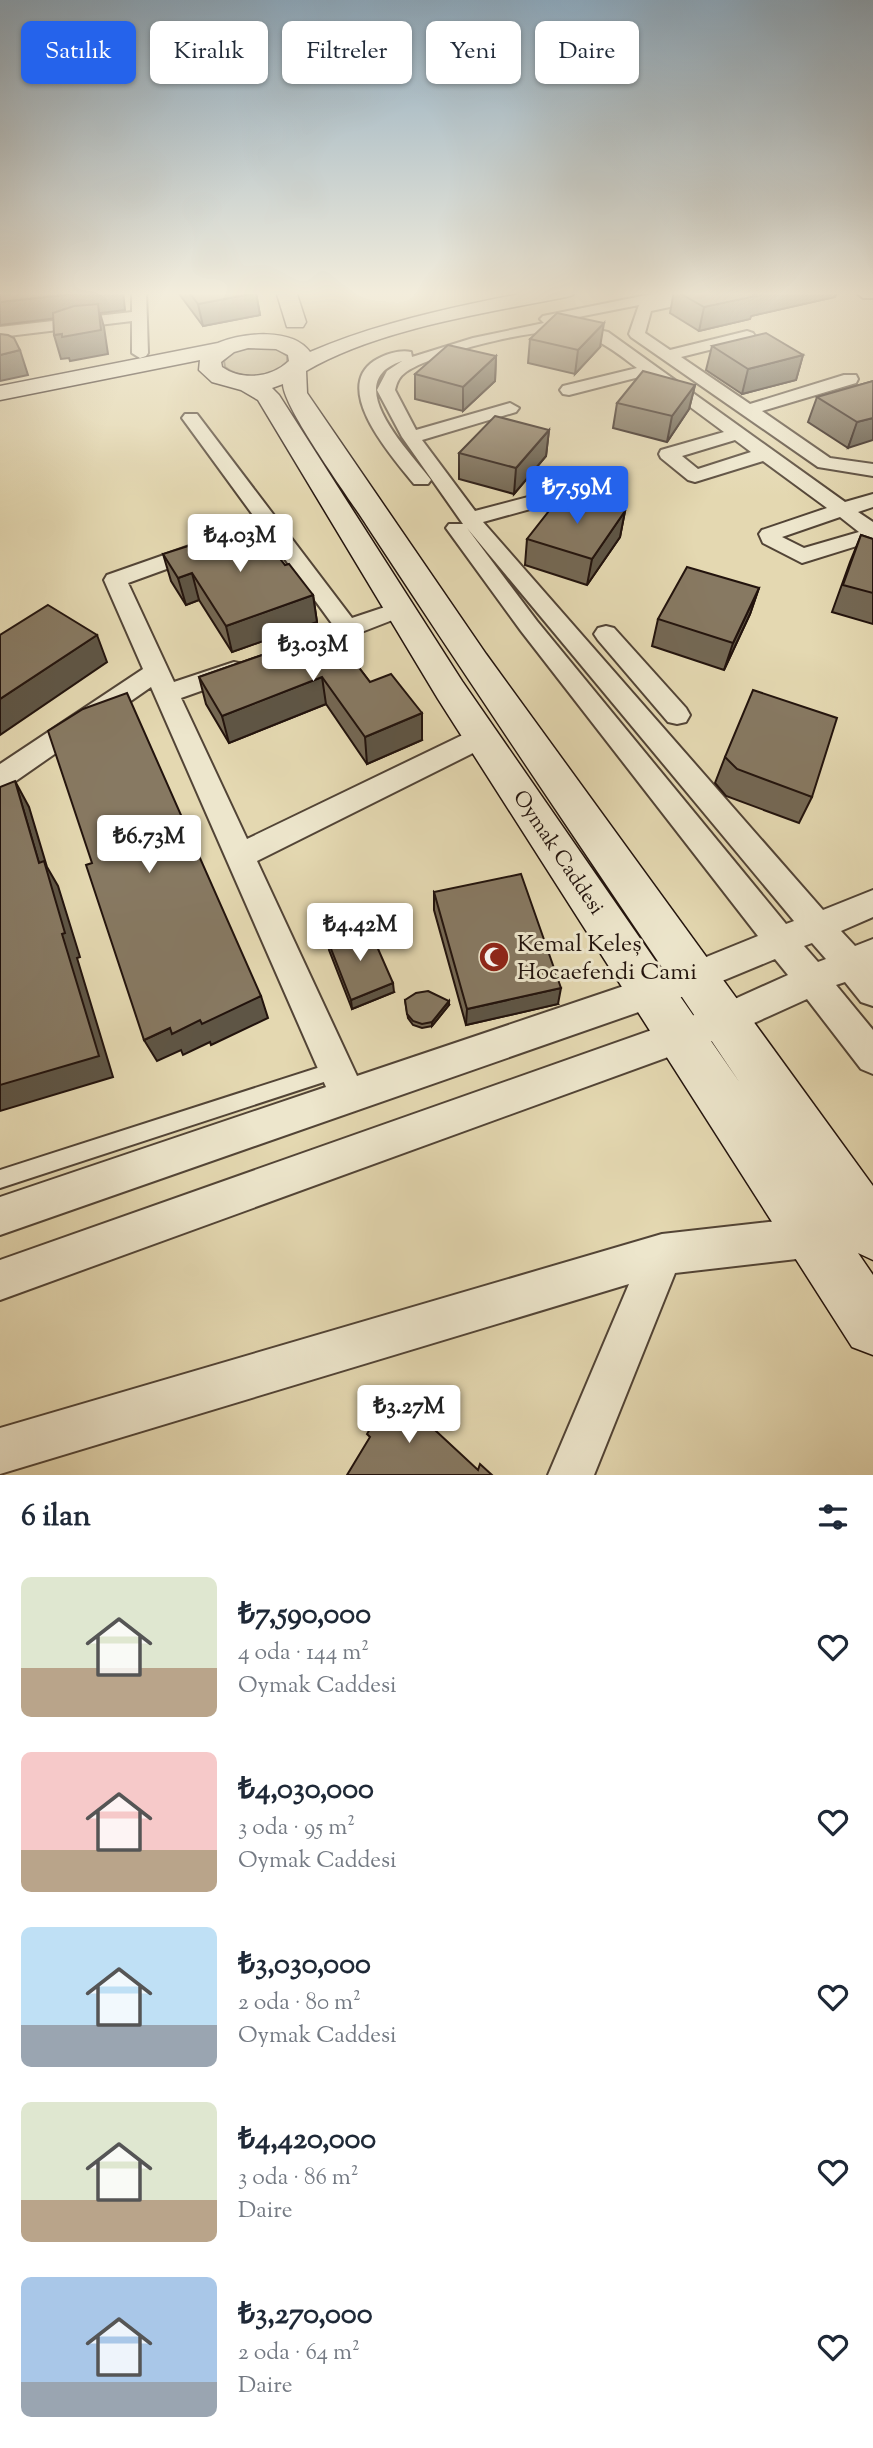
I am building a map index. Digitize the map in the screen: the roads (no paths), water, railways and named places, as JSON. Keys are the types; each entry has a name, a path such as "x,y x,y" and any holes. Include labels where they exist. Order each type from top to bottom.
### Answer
{"street":[{"path":"0,393 167,360"},
{"path":"211,360 209,367 230,378"},
{"path":"0,407 128,381 275,379 293,360"},
{"name":"Oymak Caddesi","path":"293,360 295,393 322,437 693,978 873,1232"},
{"path":"390,360 383,362 368,377 365,391 382,428 529,626 873,1057"},
{"path":"419,360 404,366 389,379 386,390 411,437 470,519 818,927 861,958 873,991"},
{"path":"652,360 748,410 825,463 872,462"},
{"path":"656,360 862,506 873,533 802,556 770,539 769,534 772,532 862,506"},
{"path":"656,360 738,434 765,454 862,506"},
{"path":"569,390 669,360"},
{"name":"Oymak Caddesi","path":"230,378 267,395 482,737 873,1326"},
{"path":"748,410 850,379"},
{"path":"411,437 510,408"},
{"path":"191,418 347,628"},
{"path":"738,434 668,454 695,476 765,454"},
{"path":"470,519 589,487"},
{"path":"270,525 115,580 342,1083"},
{"path":"308,643 400,609"},
{"path":"606,634 677,715"},
{"path":"0,778 161,683 257,662"},
{"path":"611,684 641,674"},
{"path":"240,856 482,737"},
{"path":"0,1216 342,1083 693,978 873,903"},
{"path":"0,1280 723,1021 861,958"},
{"path":"0,1451 662,1254 814,1237"},
{"path":"570,1475 662,1254"}],"lane":[{"path":"0,1179 342,1083"}],"place":[{"name":"Kemal Keleş Hocaefendi Cami","path":"494,957"}]}
